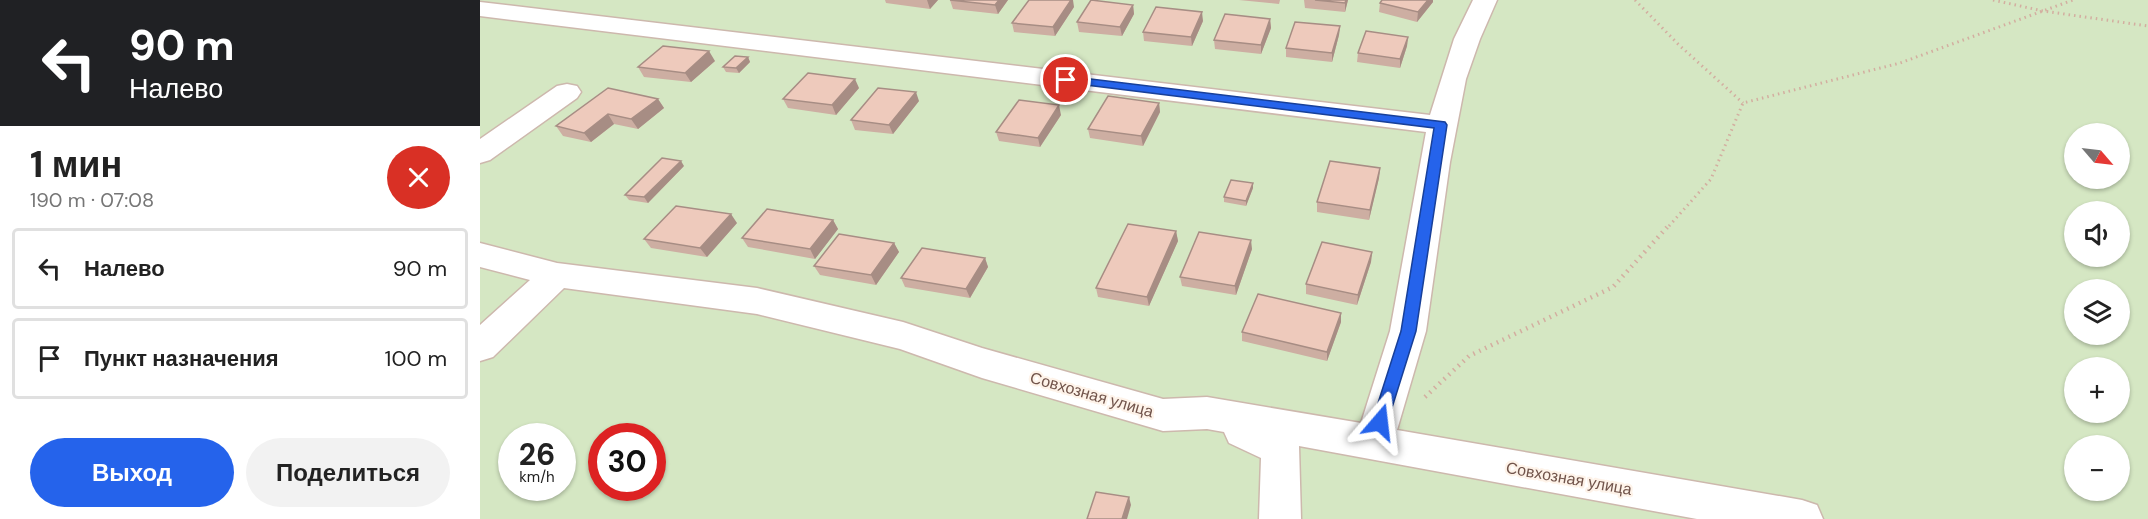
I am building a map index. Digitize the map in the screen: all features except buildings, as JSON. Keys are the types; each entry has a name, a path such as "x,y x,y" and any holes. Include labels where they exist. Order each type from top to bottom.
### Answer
{"street":[{"path":"480,7 488,0"},
{"path":"1373,444 1408,331 1441,125 1469,28 1485,0"},
{"path":"480,7 1441,125"},
{"path":"480,153 567,92"},
{"name":"Совхозная улица","path":"480,255 557,275 757,301 903,336 982,363 1163,415 1207,413 1802,519"},
{"path":"481,346 557,275"},
{"path":"1207,413 1281,449 1280,519"}],"path":[{"path":"1635,0 1679,45 1743,104"},
{"path":"1993,0 2043,11 2148,26"},
{"path":"1743,104 1900,63 2073,0"},
{"path":"1417,404 1469,357 1613,287 1711,179 1743,104"}],"green space":[{"path":"480,0 2148,0 2148,519 480,519"}],"route":[{"path":"1066,80 1441,125 1408,331 1380,422"}]}
